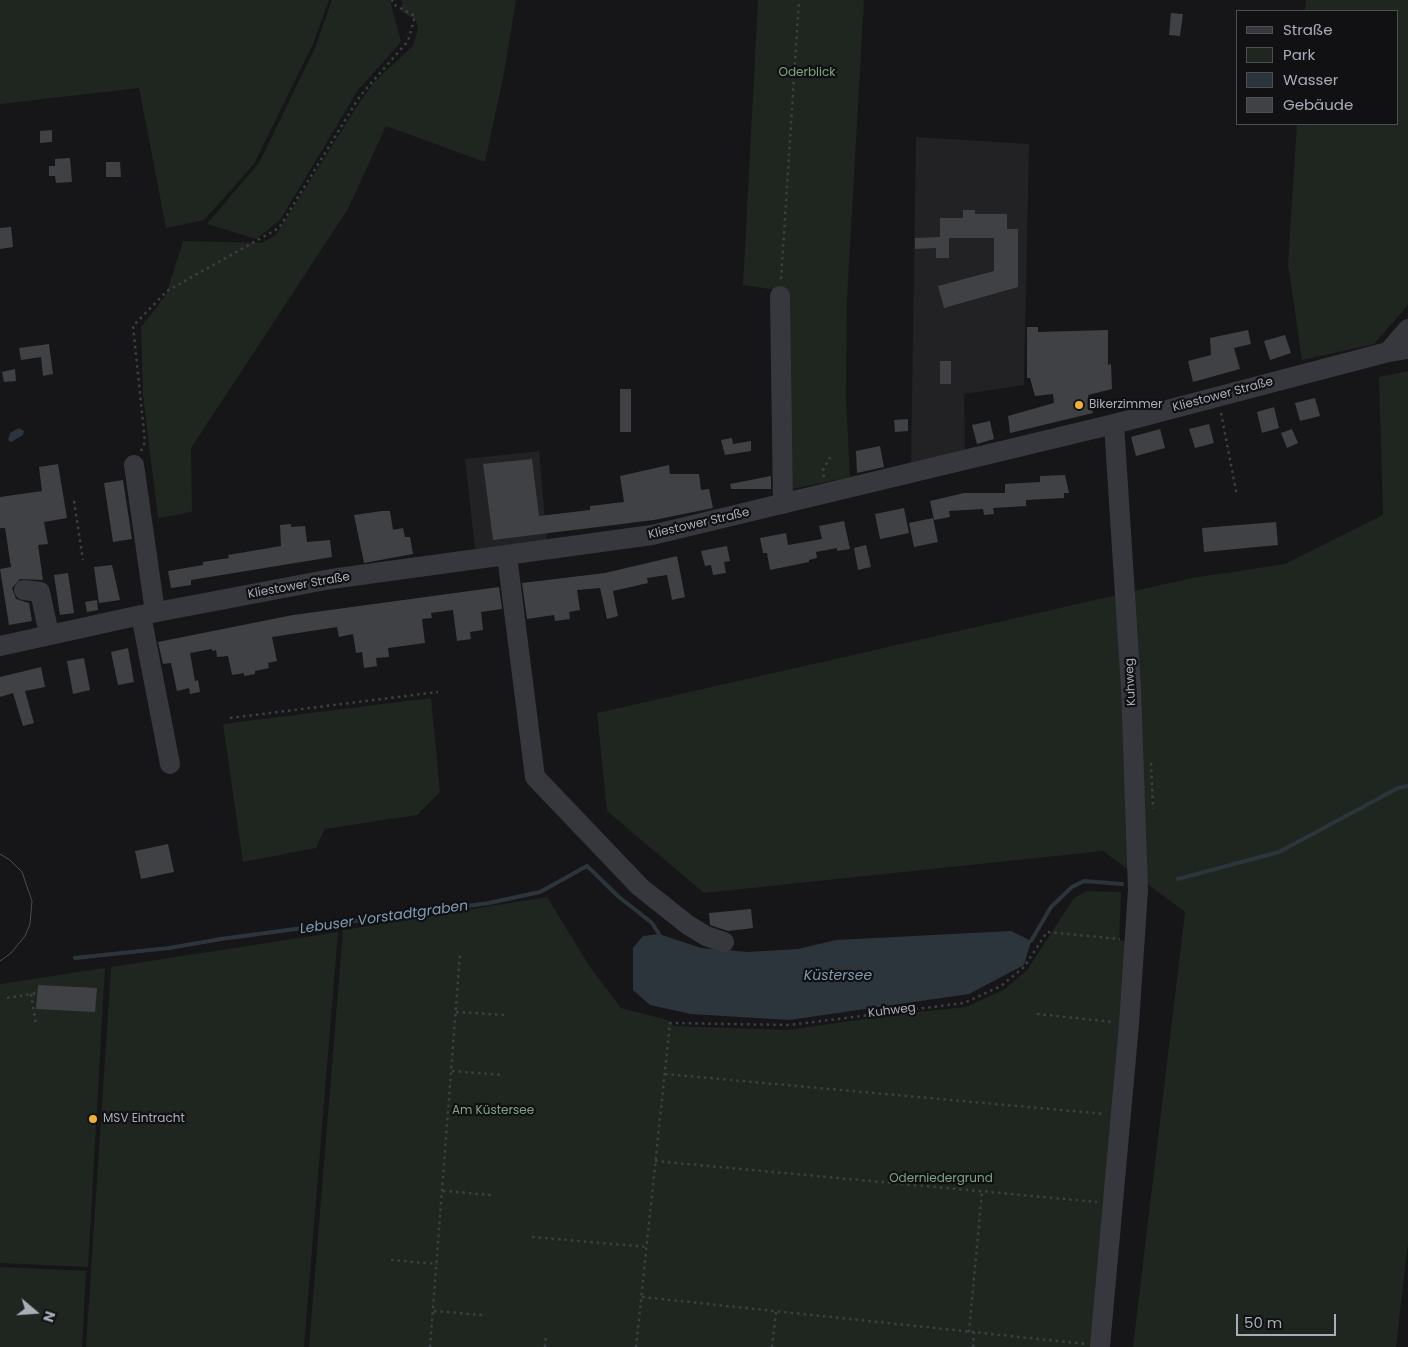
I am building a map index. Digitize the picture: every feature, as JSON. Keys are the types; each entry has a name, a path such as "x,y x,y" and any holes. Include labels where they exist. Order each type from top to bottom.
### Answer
{"street":[{"path":"780,296 783,504"},
{"path":"1388,352 1408,329"},
{"name":"Kliestower Straße","path":"1,640 48,634 331,578 507,556 652,535 1114,424 1388,352 1408,349"},
{"name":"Kuhweg","path":"1100,1346 1136,940 1138,890 1131,688 1114,424"},
{"path":"134,465 148,613 170,764"},
{"path":"507,556 535,777 640,887 688,925 706,936 724,942"},
{"path":"24,590 40,592 48,634"}],"path":[{"path":"134,465 145,442 134,326 168,291 279,228 360,96 408,42 415,16 393,4 392,0"},
{"path":"780,296 799,0"},
{"path":"1218,397 1236,496"},
{"path":"823,470 831,456"},
{"path":"74,501 83,560"},
{"path":"230,718 438,692"},
{"name":"Kuhweg","path":"636,1347 670,1023 790,1026 964,1003 1001,986 1024,967 1047,932 1136,940"},
{"path":"430,1347 460,954"},
{"path":"8,998 38,993"},
{"path":"31,994 36,1025"},
{"path":"456,1012 505,1015"},
{"path":"1036,1014 1129,1024"},
{"path":"452,1072 502,1075"},
{"path":"665,1074 1120,1115"},
{"path":"655,1161 1113,1204"},
{"path":"442,1191 492,1195"},
{"path":"969,1332 982,1192"},
{"path":"532,1237 648,1247"},
{"path":"391,1260 437,1264"},
{"path":"642,1297 1100,1346"},
{"path":"433,1311 482,1315"},
{"path":"772,1347 776,1312"},
{"path":"973,1347 974,1332"},
{"path":"545,1347 546,1335"}],"shaded area":[{"path":"916,137 1029,144 1024,385 964,394 965,452 911,463"},
{"path":"539,451 547,540 475,549 465,459"}],"green space":[{"path":"0,0 329,0 313,44 254,164 204,220 166,228 139,88 0,104"},
{"path":"332,0 390,0 401,42 358,90 280,220 256,239 207,224 259,163 315,48"},
{"path":"402,0 516,0 504,73 485,162 386,126 348,209 191,448 192,512 158,518 143,395 141,327 166,295 183,241 262,243 276,235 359,103 376,80 413,46 418,29 416,20 402,12"},
{"name":"Oderblick","path":"758,0 864,0 847,299 846,398 850,477 787,490 784,291 743,285"},
{"path":"1306,0 1408,0 1408,305 1374,344 1302,360 1288,264 1297,125 1398,125 1398,10 1305,10"},
{"path":"1408,371 1408,1243 1396,1347 1133,1347 1185,912 1103,851 704,893 607,811 597,713 1192,578 1285,564 1383,515 1379,377"},
{"path":"431,698 440,792 417,815 325,829 316,848 243,862 223,724"},
{"path":"1087,891 1121,892 1119,940 1131,942 1097,1347 309,1347 343,930 547,897 590,967 621,1008 668,1020 674,1026 788,1030 899,1014 966,1007 1005,989 1027,970 1074,898"},
{"path":"338,932 304,1347 86,1347 111,967"},
{"path":"105,968 88,1267 0,1263 0,984"},
{"path":"0,1267 86,1271 82,1347 0,1347"}],"water":[{"path":"19,428 24,431 23,435 11,442 8,440 10,433"},
{"name":"Küstersee","path":"1011,931 1031,941 1024,965 969,994 789,1020 691,1014 650,1005 633,990 633,948 643,936 659,934 701,948 748,952 798,949 836,940"}],"building":[{"path":"1171,13 1183,14 1180,36 1169,35"},
{"path":"52,130 52,142 40,143 40,131"},
{"path":"70,158 72,182 56,183 55,176 49,176 49,166 55,166 55,159"},
{"path":"106,162 120,162 121,177 106,177"},
{"path":"963,210 975,210 975,214 1007,214 1007,229 1018,229 1018,287 944,308 938,286 994,271 994,238 949,238 949,258 936,258 936,248 915,249 915,238 940,237 940,218 963,218"},
{"path":"11,227 13,247 0,249 0,228"},
{"path":"1027,327 1038,327 1038,332 1108,330 1108,365 1111,364 1112,389 1088,395 1093,413 1010,433 1008,416 1054,403 1053,394 1035,396 1030,378 1027,378"},
{"path":"1248,330 1251,344 1234,348 1240,369 1193,382 1188,361 1211,355 1210,338"},
{"path":"1285,335 1291,353 1270,360 1264,341"},
{"path":"49,344 53,374 43,376 41,357 21,360 19,348"},
{"path":"940,361 951,361 951,384 940,384"},
{"path":"15,369 16,381 4,382 2,372"},
{"path":"620,389 631,389 631,432 620,432"},
{"path":"1315,398 1320,416 1300,421 1295,403"},
{"path":"1274,407 1279,428 1262,433 1257,412"},
{"path":"908,419 908,431 895,432 894,420"},
{"path":"990,421 994,439 977,444 972,425"},
{"path":"1209,424 1214,443 1195,448 1189,429"},
{"path":"1160,429 1165,448 1136,456 1131,437"},
{"path":"1292,429 1298,443 1287,448 1281,433"},
{"path":"732,438 733,444 751,441 751,451 725,455 721,440"},
{"path":"880,446 884,467 857,473 856,451"},
{"path":"532,459 539,516 590,510 590,506 624,502 620,476 669,465 670,474 699,474 701,490 709,489 713,508 654,520 493,540 483,464"},
{"path":"58,464 67,518 44,522 48,544 38,545 43,580 20,579 12,588 16,599 29,603 32,621 9,625 0,569 11,567 5,528 0,528 0,497 42,491 39,467"},
{"path":"1065,475 1069,493 1064,493 1064,498 1026,500 1026,506 993,508 994,514 984,515 983,509 949,511 950,517 934,520 930,501 964,493 1005,493 1005,484 1040,482 1040,476"},
{"path":"771,476 771,489 731,489 730,484"},
{"path":"123,480 132,539 113,542 104,483"},
{"path":"904,508 909,533 880,539 875,514"},
{"path":"390,511 393,530 403,528 405,537 410,537 413,554 364,563 354,515"},
{"path":"933,518 938,542 914,547 909,523"},
{"path":"844,521 850,549 837,551 837,548 816,552 817,558 809,560 809,562 770,570 767,553 763,553 760,538 786,533 788,545 822,539 819,526"},
{"path":"1276,522 1278,545 1204,552 1202,528"},
{"path":"291,524 291,527 305,526 307,542 330,540 332,557 191,580 191,585 171,588 168,571 203,565 203,562 229,558 228,555 281,546 280,525"},
{"path":"866,545 871,567 858,570 854,548"},
{"path":"727,546 730,561 724,562 726,573 713,575 711,565 705,566 701,551"},
{"path":"677,556 685,597 672,600 667,575 647,578 648,583 613,591 618,616 607,619 600,588 577,590 580,610 569,612 570,619 555,621 554,615 527,619 522,583 605,573"},
{"path":"112,565 120,600 99,603 94,567"},
{"path":"68,573 74,613 60,615 54,575"},
{"path":"499,587 502,609 481,612 483,630 470,632 471,639 457,641 453,610 431,613 432,618 422,619 425,643 388,648 389,657 376,658 377,666 364,668 362,652 356,653 353,634 339,637 337,627 272,637 277,661 268,663 269,668 244,676 244,673 232,675 228,656 217,657 216,650 190,653 195,681 198,680 200,692 190,694 189,688 177,691 171,663 163,664 158,642 293,615"},
{"path":"97,600 98,610 87,612 85,602"},
{"path":"128,648 134,682 118,685 111,652"},
{"path":"84,658 90,690 73,694 67,661"},
{"path":"41,667 45,687 25,691 34,723 23,726 13,693 0,697 0,677"},
{"path":"168,844 174,872 141,879 135,851"},
{"path":"751,909 753,928 728,931 710,925 709,913"},
{"path":"38,985 97,988 95,1012 36,1009"}],"waterway":[{"name":"Lebuser Vorstadtgraben","path":"1178,879 1279,852 1398,788 1408,786"},
{"name":"Lebuser Vorstadtgraben","path":"75,958 169,948 221,939 489,903 540,892 587,866 619,897 652,923 659,934"},
{"name":"Lebuser Vorstadtgraben","path":"1031,941 1051,907 1072,887 1084,881 1122,884"}],"tram line":[{"path":"0,854 10,860 22,872 32,901 30,924 25,936 11,953 0,961"}],"place":[{"name":"Bikerzimmer","path":"1079,405"},
{"name":"MSV Eintracht","path":"93,1119"}],"park label":[{"name":"Am Küstersee","path":"493,1111"},
{"name":"Oderniedergrund","path":"941,1179"}]}
